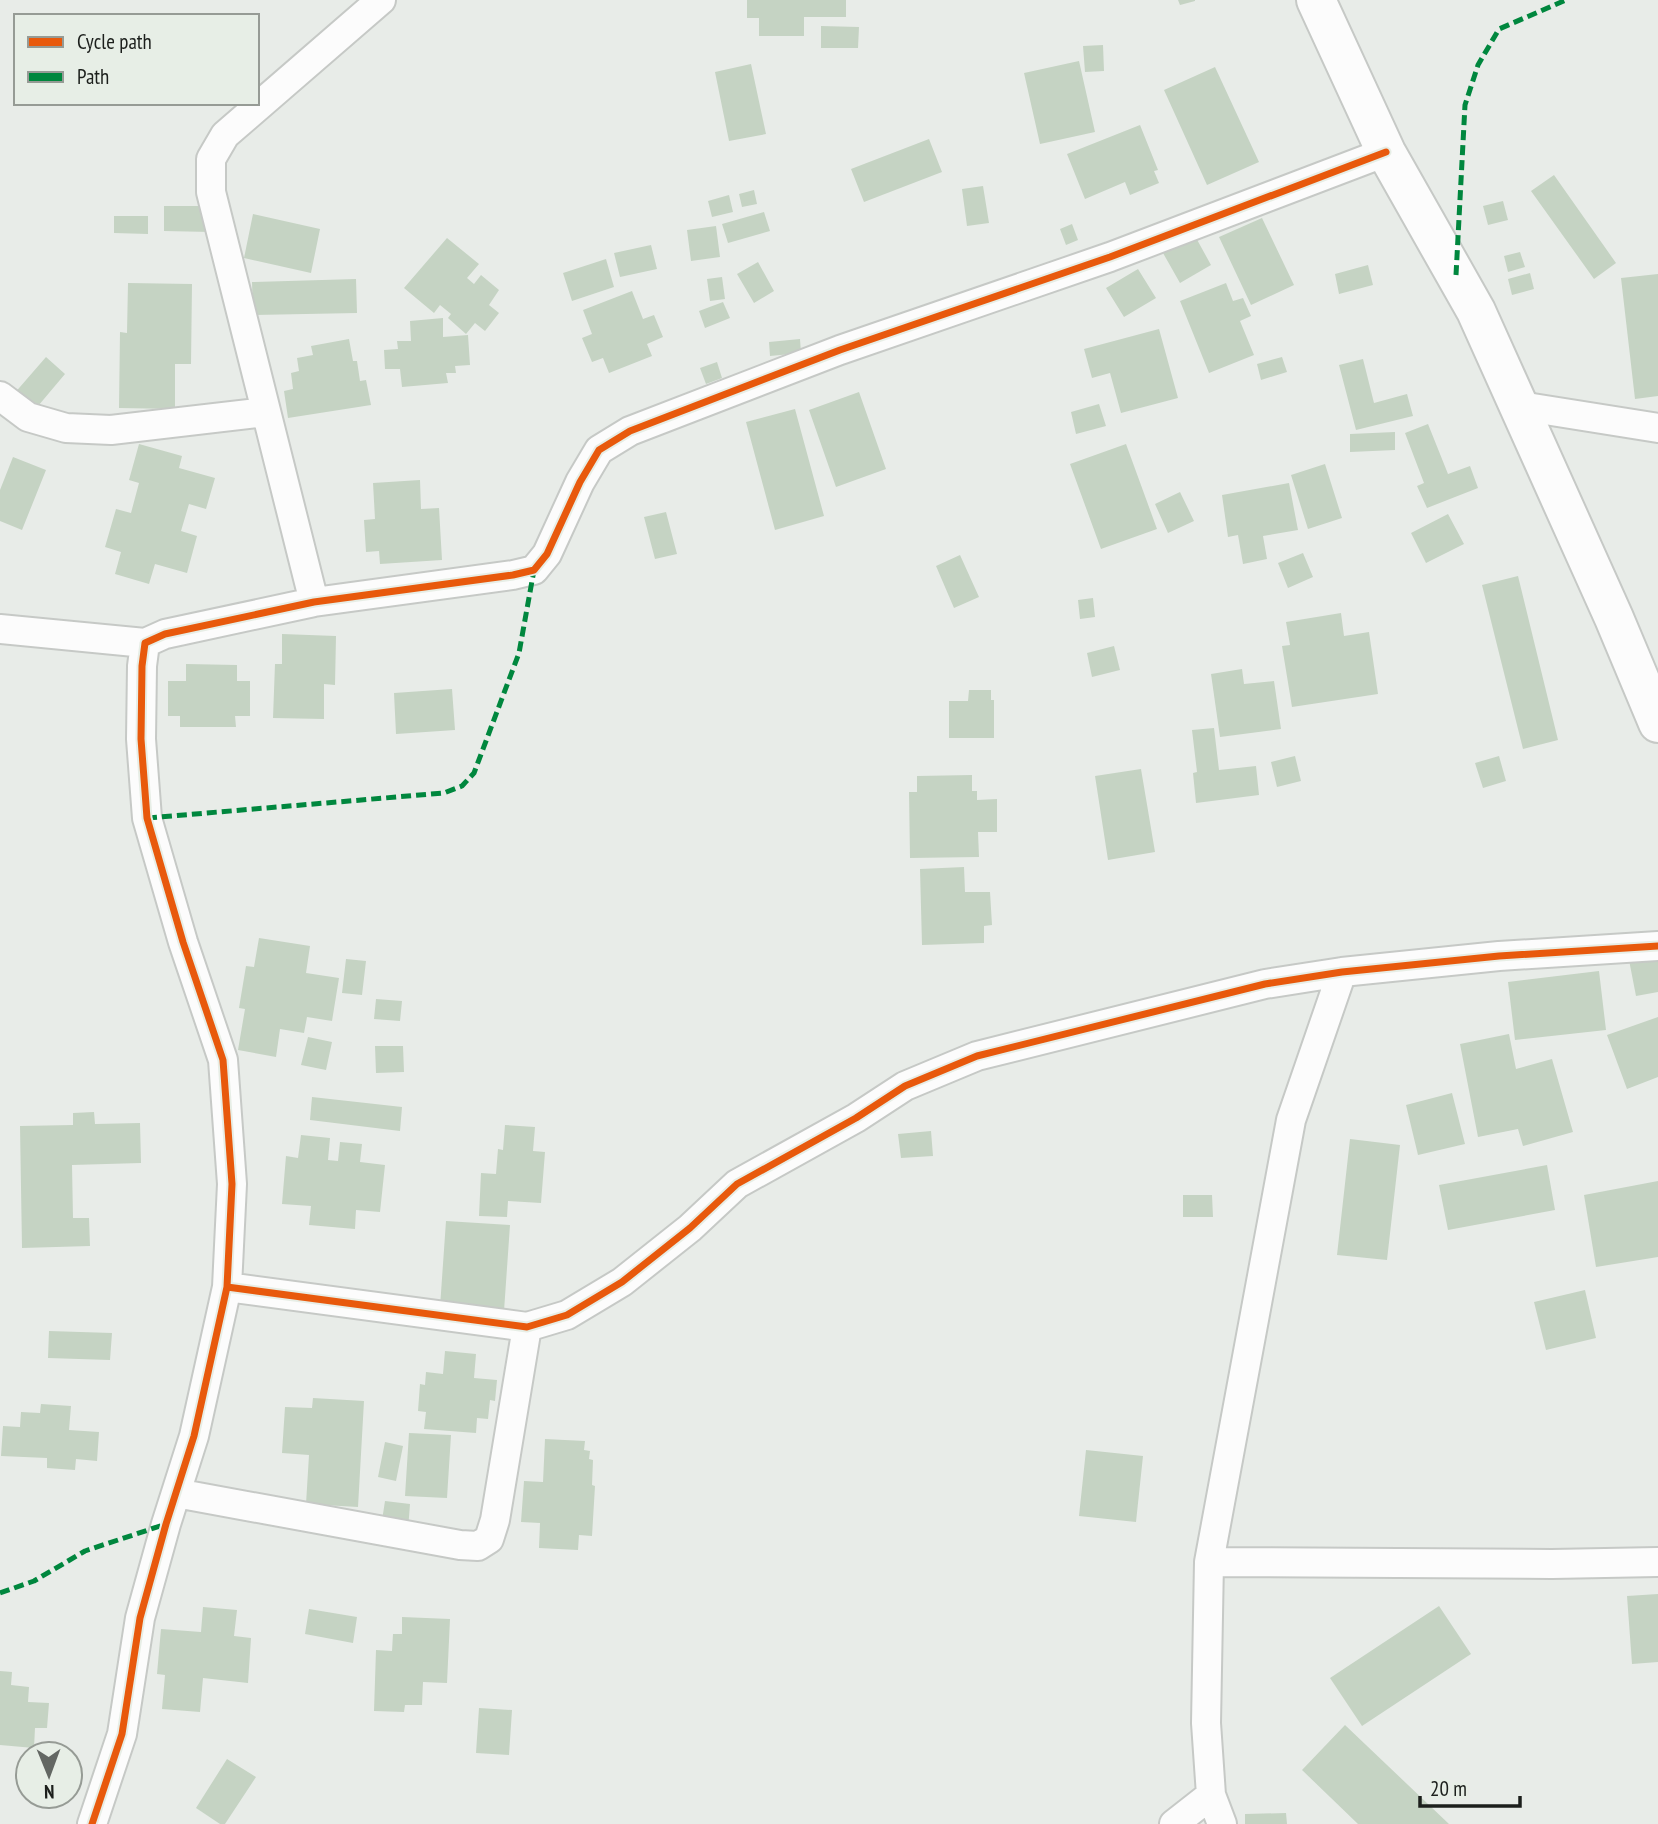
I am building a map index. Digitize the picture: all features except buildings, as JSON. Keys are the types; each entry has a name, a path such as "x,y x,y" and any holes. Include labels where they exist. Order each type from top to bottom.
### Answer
{"street":[{"path":"313,602 211,192 211,159 225,135 381,0"},
{"path":"1316,0 1386,152 1476,312 1520,406 1658,723"},
{"path":"0,629 145,643 165,634 313,602 534,570 547,554 580,482 599,450 630,431 840,350 1110,257 1386,152"},
{"path":"0,396 28,417 66,428 111,430 266,412"},
{"path":"1520,406 1658,428"},
{"path":"92,1824 122,1734 140,1618 194,1436 227,1287 232,1184 223,1060 183,942 147,818 141,739 145,643"},
{"path":"227,1287 527,1327 567,1315 622,1282 690,1228 737,1184 856,1118 905,1086 990,1053 1265,984 1342,972 1499,956 1658,946"},
{"path":"1222,1824 1212,1795 1206,1723 1209,1562 1291,1120 1342,972"},
{"path":"176,1493 460,1545 478,1546 489,1539 495,1520 527,1327"},
{"path":"1209,1562 1658,1562"},
{"path":"1174,1824 1212,1795"}],"marked path":[{"path":"1456,275 1465,105 1478,65 1499,29 1566,0"},
{"path":"147,818 444,793 462,786 474,773 519,653 534,570"},
{"path":"0,1593 34,1581 85,1551 166,1524"}],"cycle path":[{"path":"92,1824 122,1734 140,1618 194,1436 227,1287 232,1184 223,1060 183,942 147,818 141,739 145,643 165,634 314,602 534,570 547,554 580,482 599,450 630,431 840,350 1110,257 1386,152"},
{"path":"227,1287 527,1327 567,1315 622,1282 690,1228 737,1184 856,1118 905,1086 977,1056 1265,984 1342,972 1499,956 1658,946"}]}
